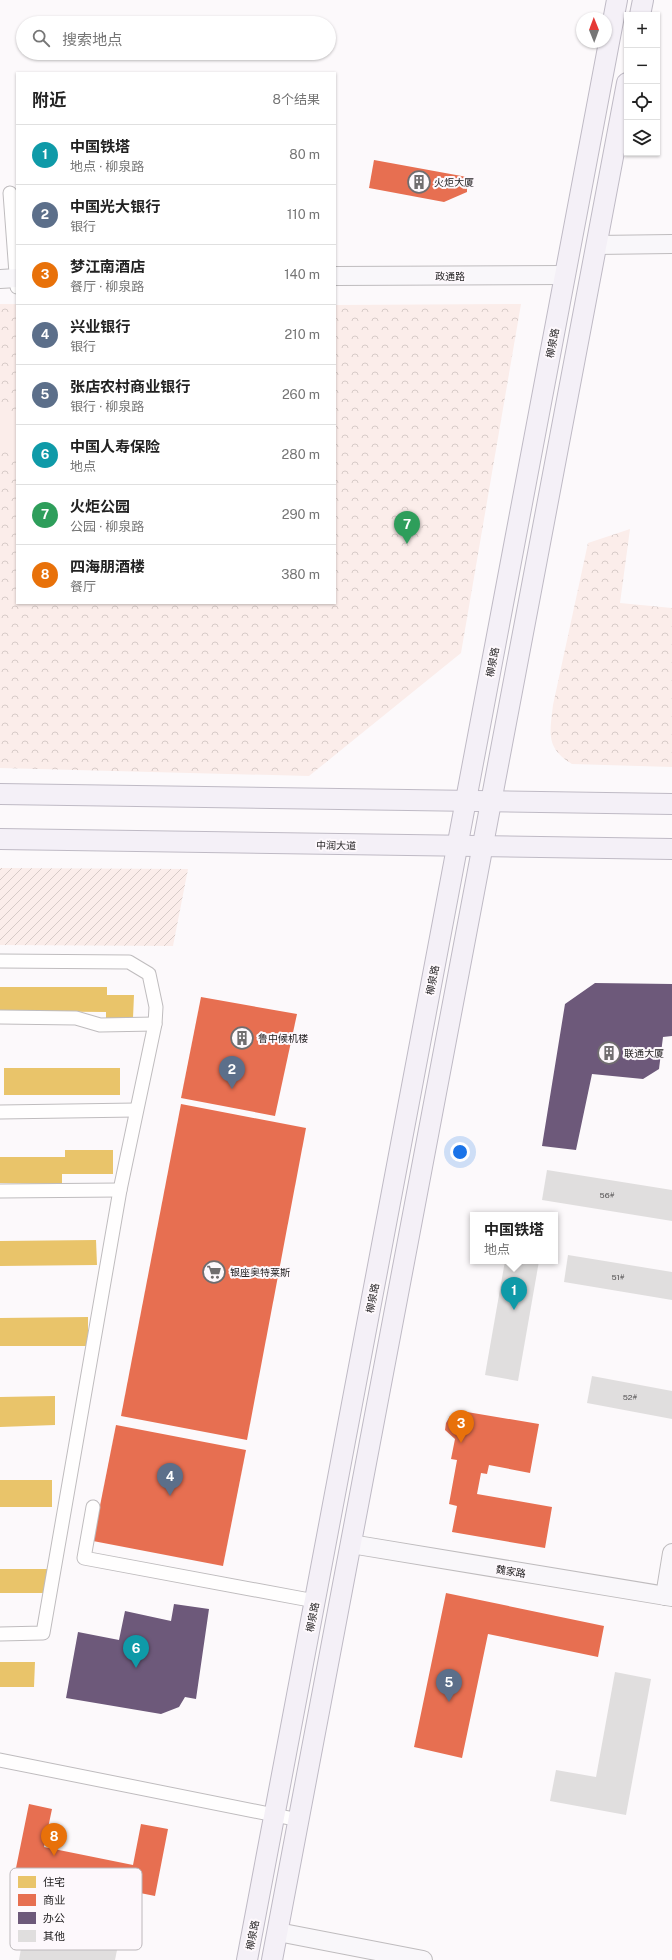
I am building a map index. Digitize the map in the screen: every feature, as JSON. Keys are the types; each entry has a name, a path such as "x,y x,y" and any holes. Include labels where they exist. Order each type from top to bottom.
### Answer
{"main road":[{"name":"柳泉路","path":"247,1960 617,0"},
{"path":"641,12 643,0"},
{"path":"272,1960 627,84"},
{"path":"0,794 672,804"},
{"name":"中润大道","path":"0,839 672,850"}],"street":[{"path":"10,193 13,281"},
{"path":"596,245 672,244"},
{"name":"政通路","path":"336,276 565,275"},
{"path":"0,961 129,962 149,974 156,1007 155,1024 120,1190 43,1633 0,1634"},
{"path":"0,1017 76,1018 100,1025 155,1024"},
{"path":"0,1112 136,1110"},
{"path":"0,1191 120,1190"},
{"path":"93,1507 84,1558 315,1601"},
{"name":"魏家路","path":"351,1544 668,1597"},
{"path":"668,1597 672,1554"},
{"path":"0,1760 299,1820"},
{"path":"278,1932 423,1960"}],"green space":[{"path":"0,304 16,304 16,604 336,604 336,305 521,304 461,653 309,776 0,768"},
{"path":"0,411 16,411 16,450 0,450"},
{"path":"630,529 620,603 672,608 672,767 572,764 557,752 553,745 551,739 551,723 553,705 588,543"},
{"path":"0,868 188,869 173,946 0,945"}],"building: 住宅":[{"path":"0,987 107,987 107,995 134,995 133,1018 106,1018 106,1012 0,1011"},
{"path":"4,1068 120,1068 120,1095 4,1095"},
{"path":"65,1150 113,1150 113,1174 62,1174 62,1184 0,1183 0,1157 65,1157"},
{"path":"96,1240 97,1265 0,1266 0,1241"},
{"path":"88,1317 88,1346 0,1346 0,1318"},
{"path":"55,1396 55,1425 0,1427 0,1397"},
{"path":"0,1480 52,1480 52,1507 0,1507"},
{"path":"0,1569 47,1569 47,1593 0,1593"},
{"path":"0,1662 35,1662 34,1687 0,1687"}],"building: 商业":[{"name":"火炬大厦","path":"374,160 467,177 467,192 444,202 369,188"},
{"name":"鲁中候机楼","path":"201,997 297,1014 275,1116 181,1098"},
{"name":"银座奥特莱斯","path":"181,1104 306,1128 247,1440 121,1416"},
{"path":"467,1412 539,1424 530,1473 489,1465 487,1474 481,1473 477,1494 552,1507 545,1548 452,1532 457,1506 449,1504 457,1460 451,1459 455,1439 445,1430 446,1423 450,1416 459,1417 465,1421"},
{"path":"116,1425 246,1450 223,1566 93,1541"},
{"path":"446,1593 604,1626 598,1657 488,1634 462,1758 414,1747"},
{"path":"29,1804 52,1809 44,1847 133,1865 141,1824 168,1829 155,1896 142,1893 142,1868 16,1868"}],"building: 办公":[{"name":"联通大厦","path":"595,983 672,984 672,1036 663,1037 659,1069 643,1079 592,1074 576,1150 542,1146 565,1004"},
{"path":"174,1604 209,1609 196,1699 185,1697 179,1707 161,1714 66,1698 78,1632 119,1640 125,1611 171,1621"}],"building: 其他":[{"path":"547,1170 672,1190 672,1221 542,1200"},
{"path":"568,1255 672,1272 672,1300 564,1282"},
{"path":"504,1264 538,1264 518,1381 485,1375"},
{"path":"592,1376 672,1391 672,1419 587,1403"},
{"path":"615,1672 651,1679 626,1815 550,1801 556,1770 596,1777"},
{"path":"21,1950 117,1950 115,1960 19,1960"}],"place":[{"name":"火炬大厦","path":"419,182"},
{"name":"火炬公园","path":"407,544"},
{"name":"鲁中候机楼","path":"242,1038"},
{"name":"联通大厦","path":"609,1053"},
{"name":"中国光大银行","path":"232,1089"},
{"name":"银座奥特莱斯","path":"214,1272"},
{"name":"中国铁塔","path":"514,1310"},
{"name":"梦江南酒店","path":"461,1443"},
{"name":"兴业银行","path":"170,1496"},
{"name":"中国人寿保险","path":"136,1668"},
{"name":"张店农村商业银行","path":"449,1702"},
{"name":"四海朋酒楼","path":"54,1856"}]}
